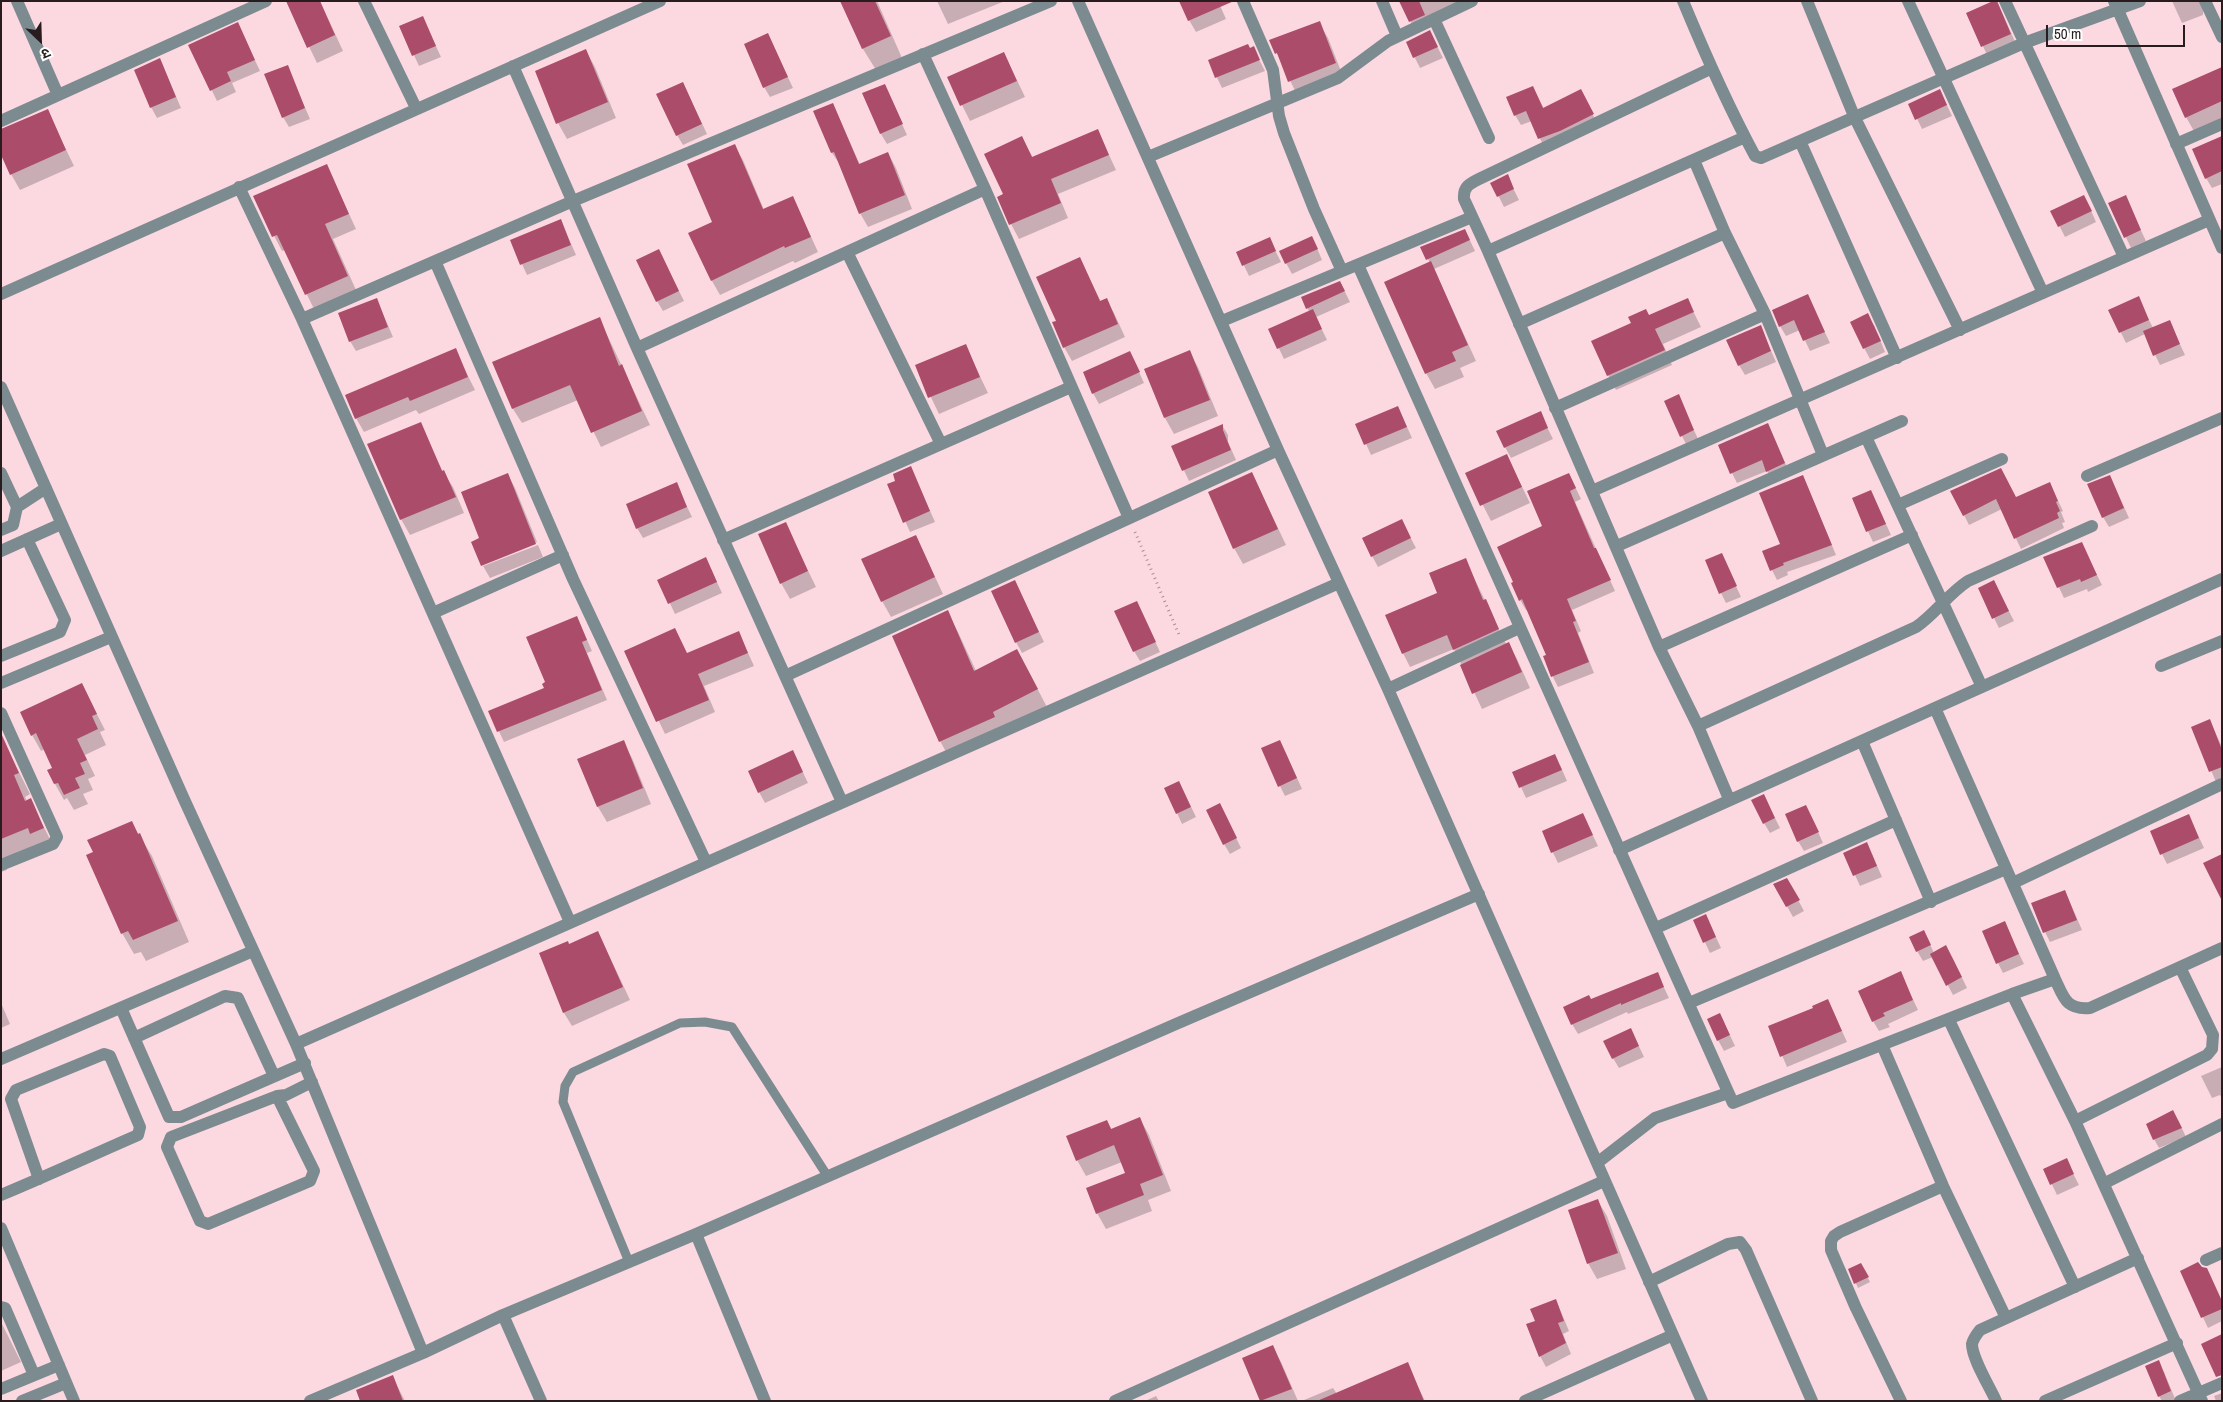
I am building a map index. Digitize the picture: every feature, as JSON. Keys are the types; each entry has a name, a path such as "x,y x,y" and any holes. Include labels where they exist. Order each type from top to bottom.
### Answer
{"street":[{"path":"17,1 58,95"},
{"path":"1,121 266,1"},
{"path":"364,1 416,108"},
{"path":"1,294 239,186 660,1"},
{"path":"302,319 573,201 1051,1"},
{"path":"1078,1 1278,450 1388,689 1702,1401"},
{"path":"1244,1 1273,70 1277,104 1284,132 1302,181 1342,271"},
{"path":"1382,1 1396,36"},
{"path":"1148,157 1338,78 1396,36 1472,1"},
{"path":"1683,1 1745,138 1755,156 1761,158 2024,43 2116,6 2140,1"},
{"path":"1807,1 1854,116 1960,330"},
{"path":"1908,1 2042,293"},
{"path":"2006,1 2124,257"},
{"path":"2205,1 2222,37"},
{"path":"2116,6 2222,248"},
{"path":"1434,19 1490,138"},
{"path":"923,54 985,189 1129,518"},
{"path":"513,66 637,348 842,802"},
{"path":"1712,68 1471,183 1464,189 1464,194 1472,217 1659,646 1698,726 1729,799"},
{"path":"2176,144 2222,124"},
{"path":"1488,251 1745,138"},
{"path":"1800,141 1897,358"},
{"path":"1694,160 1725,233 1764,314 1823,456"},
{"path":"239,186 302,319 570,922"},
{"path":"637,348 985,189"},
{"path":"1222,321 1472,217"},
{"path":"1592,491 2209,220"},
{"path":"1519,324 1725,233"},
{"path":"847,252 941,444"},
{"path":"435,261 563,555 706,862"},
{"path":"1358,265 1733,1103 2055,979"},
{"path":"1555,408 1764,314"},
{"path":"1,387 5,408 46,488 111,637 296,1044 423,1353"},
{"path":"723,540 1071,387"},
{"path":"2087,476 2222,418"},
{"path":"1617,546 1902,421"},
{"path":"1866,436 1982,687"},
{"path":"785,676 1278,450"},
{"path":"1898,505 2002,458"},
{"path":"1,472 17,507 13,525 1,530"},
{"path":"17,507 46,488"},
{"path":"1,551 61,524"},
{"path":"1698,726 1916,627 1928,619 1942,602 1968,581 2092,526"},
{"path":"1659,646 1912,535"},
{"path":"1,656 60,632 65,620 27,538"},
{"path":"433,613 563,555"},
{"path":"1619,850 2222,579"},
{"path":"296,1044 1339,583"},
{"path":"1388,689 1519,628"},
{"path":"1,683 111,637"},
{"path":"2162,666 2222,641"},
{"path":"1935,708 2055,979 2065,1000 2072,1006 2085,1009 2090,1008 2222,948"},
{"path":"1,713 4,727 57,837 53,844 1,865"},
{"path":"1862,741 1931,902"},
{"path":"2013,883 2222,784"},
{"path":"1656,928 1896,820"},
{"path":"1689,1003 2006,869"},
{"path":"310,1401 423,1353 503,1315 696,1234 1479,894"},
{"path":"1,1059 253,951"},
{"path":"2075,1121 2207,1056 2212,1049 2213,1035 2180,967"},
{"path":"2012,994 2105,1184 2201,1397"},
{"path":"134,1038 226,996 238,998 274,1076"},
{"path":"121,1008 169,1117 181,1118 304,1063"},
{"path":"1949,1020 2075,1287"},
{"path":"1882,1045 1943,1186 2006,1318"},
{"path":"1,1195 39,1179 138,1135 140,1127 110,1056 104,1054 16,1090 11,1099 39,1179"},
{"path":"277,1096 314,1172 310,1181 208,1224 200,1221 167,1147 171,1137 277,1096 286,1095 312,1082"},
{"path":"1597,1163 1655,1118 1728,1094"},
{"path":"2105,1184 2222,1124"},
{"path":"1115,1401 1604,1181"},
{"path":"1901,1401 1846,1287 1831,1250 1830,1242 1840,1232 1943,1186"},
{"path":"1,1228 74,1401"},
{"path":"696,1234 765,1401"},
{"path":"1649,1282 1728,1244 1740,1242 1746,1250 1812,1401"},
{"path":"2206,1260 2222,1253"},
{"path":"1996,1401 1974,1354 1972,1345 1974,1337 1980,1330 2138,1258"},
{"path":"1,1307 5,1308 34,1376"},
{"path":"503,1315 541,1401"},
{"path":"1525,1401 1673,1335"},
{"path":"2045,1401 2177,1344"},
{"path":"1,1389 59,1365"},
{"path":"22,1401 43,1396 66,1383"},
{"path":"2180,1401 2201,1397 2222,1383"}],"lane":[{"path":"629,1262 563,1102 565,1086 573,1072 680,1023 705,1022 732,1027 828,1176"}],"path":[{"path":"1129,518 1186,651"}],"building":[{"path":"286,1 320,1 335,35 307,48"},
{"path":"840,1 875,1 891,36 862,49"},
{"path":"1179,1 1234,1 1188,21"},
{"path":"1399,1 1419,1 1425,15 1409,22"},
{"path":"1997,1 2011,34 1981,47 1966,13"},
{"path":"423,16 436,46 412,56 399,26"},
{"path":"1320,21 1336,63 1288,82 1277,53 1275,54 1269,40"},
{"path":"238,22 255,60 227,72 231,81 210,91 188,45"},
{"path":"1430,30 1438,47 1413,58 1406,42"},
{"path":"768,33 788,77 763,88 744,44"},
{"path":"1248,44 1250,48 1254,46 1260,60 1215,78 1208,60"},
{"path":"586,49 608,102 556,124 535,71"},
{"path":"1004,52 1017,81 960,106 947,77"},
{"path":"160,58 176,97 150,108 134,70"},
{"path":"288,65 305,108 282,118 264,74"},
{"path":"2222,67 2222,101 2185,118 2172,89"},
{"path":"683,82 702,124 676,136 656,94"},
{"path":"885,84 903,124 880,134 862,93"},
{"path":"1533,86 1543,108 1581,89 1594,114 1560,131 1538,139 1526,111 1514,116 1506,97"},
{"path":"1940,89 1947,105 1915,120 1908,104"},
{"path":"833,103 859,164 888,152 905,195 859,214 834,152 831,153 813,111"},
{"path":"48,109 66,150 10,175 1,155 1,129"},
{"path":"1098,129 1109,155 1051,179 1061,203 1009,225 997,197 1003,194 984,154 1022,136 1032,157"},
{"path":"2222,136 2222,171 2205,179 2192,149"},
{"path":"735,144 763,209 793,196 811,237 785,248 784,246 711,281 688,233 712,222 687,164"},
{"path":"327,164 349,214 325,224 348,276 305,295 277,235 272,237 253,196"},
{"path":"1508,174 1514,189 1497,197 1490,183"},
{"path":"2084,195 2092,211 2058,227 2050,211"},
{"path":"2126,195 2141,230 2124,238 2108,203"},
{"path":"561,219 571,245 520,265 510,240"},
{"path":"1465,229 1470,240 1426,260 1420,247"},
{"path":"1312,236 1318,249 1285,264 1279,251"},
{"path":"1270,237 1276,251 1242,266 1236,252"},
{"path":"659,249 679,291 656,302 636,260"},
{"path":"1080,257 1100,301 1107,298 1118,324 1063,348 1052,322 1056,321 1036,277"},
{"path":"1431,261 1468,345 1452,352 1456,361 1425,374 1384,282"},
{"path":"1340,281 1345,291 1306,309 1301,297"},
{"path":"1808,294 1825,332 1803,341 1794,320 1779,327 1772,310"},
{"path":"2139,296 2149,320 2119,333 2108,310"},
{"path":"377,298 388,327 349,342 338,313"},
{"path":"1688,298 1694,312 1655,329 1665,350 1607,376 1591,341 1631,323 1628,317 1646,309 1649,315"},
{"path":"1313,309 1322,329 1277,349 1268,329"},
{"path":"1868,313 1881,341 1863,349 1850,322"},
{"path":"600,317 619,366 622,364 642,411 591,433 570,385 512,409 492,362"},
{"path":"2170,320 2180,344 2153,356 2143,331"},
{"path":"1761,325 1771,351 1738,366 1726,340"},
{"path":"966,344 980,377 928,398 915,365"},
{"path":"456,348 468,377 410,401 408,397 355,419 345,395"},
{"path":"1190,350 1210,400 1164,418 1144,369"},
{"path":"1130,351 1140,372 1092,394 1083,372"},
{"path":"1679,394 1694,430 1680,437 1664,401"},
{"path":"1398,406 1407,427 1364,445 1355,424"},
{"path":"1541,411 1548,428 1504,448 1496,431"},
{"path":"421,422 442,471 444,470 456,497 400,520 367,444"},
{"path":"1768,423 1785,463 1766,472 1762,460 1730,474 1718,445"},
{"path":"1223,424 1223,430 1231,450 1182,471 1171,446"},
{"path":"1507,454 1522,487 1480,506 1465,473"},
{"path":"911,466 930,511 903,523 887,484 895,481 893,474"},
{"path":"2001,468 2016,497 2050,482 2058,501 2056,502 2060,511 2057,513 2059,518 2014,539 1996,499 1963,516 1950,491"},
{"path":"1252,472 1278,529 1233,549 1208,492"},
{"path":"508,473 536,544 481,566 471,542 479,538 461,492"},
{"path":"1569,473 1576,488 1570,491 1594,548 1596,548 1611,580 1567,599 1576,621 1573,622 1589,662 1551,677 1543,656 1546,655 1522,599 1519,601 1511,583 1513,582 1497,547 1542,526 1527,491"},
{"path":"1803,475 1832,545 1783,563 1784,565 1770,571 1762,551 1780,544 1759,493"},
{"path":"2110,475 2124,508 2102,518 2087,484"},
{"path":"677,482 687,507 636,529 626,504"},
{"path":"1871,490 1886,524 1866,532 1852,498"},
{"path":"1402,519 1411,538 1371,557 1362,538"},
{"path":"786,522 808,571 780,584 758,534"},
{"path":"916,535 935,577 881,602 861,559"},
{"path":"2082,542 2097,575 2081,582 2080,579 2057,588 2043,557"},
{"path":"1722,553 1737,586 1719,594 1705,560"},
{"path":"706,557 717,582 668,604 657,580"},
{"path":"1466,558 1483,600 1486,599 1499,629 1453,650 1447,635 1402,654 1385,615 1437,593 1429,573"},
{"path":"1015,580 1039,632 1015,643 991,591"},
{"path":"1994,580 2009,611 1992,619 1978,588"},
{"path":"1137,601 1156,642 1133,652 1114,611"},
{"path":"948,610 974,671 1017,649 1038,689 993,712 995,717 939,742 892,636"},
{"path":"577,616 587,640 582,642 602,690 497,732 488,711 544,688 542,684 545,682 526,637"},
{"path":"675,628 687,653 739,631 748,653 698,674 709,700 656,722 624,651"},
{"path":"1509,642 1522,672 1472,694 1460,665"},
{"path":"82,683 97,714 92,716 98,729 77,739 87,760 80,763 85,774 75,778 80,788 64,795 58,783 54,784 47,770 52,768 36,733 31,736 20,712"},
{"path":"2210,719 2222,750 2222,767 2209,772 2191,727"},
{"path":"1,733 19,773 14,775 25,801 31,798 44,828 30,834 28,828 1,839"},
{"path":"624,740 643,788 597,807 577,759"},
{"path":"1280,740 1297,778 1278,787 1261,748"},
{"path":"793,750 803,772 758,793 748,771"},
{"path":"1555,754 1562,770 1519,788 1512,772"},
{"path":"1179,781 1191,807 1176,814 1164,788"},
{"path":"1764,794 1775,818 1763,824 1751,800"},
{"path":"1220,803 1237,838 1223,845 1206,810"},
{"path":"1806,805 1819,832 1797,842 1785,814"},
{"path":"1583,813 1593,835 1551,853 1542,831"},
{"path":"2189,814 2199,838 2160,855 2150,831"},
{"path":"132,821 138,834 140,833 178,921 133,940 128,931 121,934 86,855 93,852 87,840"},
{"path":"1867,842 1877,866 1853,876 1843,853"},
{"path":"2222,854 2222,901 2203,863"},
{"path":"1787,878 1800,900 1786,907 1773,884"},
{"path":"2065,890 2077,920 2043,933 2031,903"},
{"path":"1706,914 1716,937 1703,943 1693,920"},
{"path":"2005,921 2019,954 1996,964 1982,931"},
{"path":"1924,930 1931,945 1916,952 1909,937"},
{"path":"598,931 623,987 563,1013 539,953 568,941 569,944"},
{"path":"1946,945 1962,977 1946,986 1930,954"},
{"path":"1901,971 1913,1000 1883,1013 1885,1016 1872,1022 1858,991"},
{"path":"1658,972 1664,987 1571,1025 1563,1007 1589,995 1591,999"},
{"path":"1828,999 1842,1031 1780,1057 1768,1026 1813,1008 1812,1006"},
{"path":"1720,1013 1730,1035 1717,1041 1707,1019"},
{"path":"1631,1028 1639,1046 1612,1059 1603,1041"},
{"path":"2173,1110 2182,1128 2153,1140 2146,1124"},
{"path":"1140,1117 1163,1175 1140,1184 1144,1195 1096,1214 1086,1188 1125,1173 1114,1145 1076,1161 1066,1136 1107,1120 1111,1129"},
{"path":"2067,1158 2074,1174 2050,1185 2043,1169"},
{"path":"1598,1199 1618,1253 1587,1264 1568,1210"},
{"path":"2198,1262 2202,1267 2207,1268 2222,1301 2222,1309 2201,1318 2180,1271"},
{"path":"1861,1263 1869,1277 1854,1284 1848,1269"},
{"path":"1556,1299 1564,1321 1558,1323 1566,1343 1539,1357 1526,1324 1535,1321 1530,1309"},
{"path":"2222,1334 2222,1375 2216,1377 2201,1344"},
{"path":"1273,1345 1292,1389 1260,1401 1242,1358"},
{"path":"2159,1360 2171,1391 2158,1397 2145,1366"},
{"path":"1408,1362 1424,1401 1317,1401"},
{"path":"393,1375 403,1401 360,1401 356,1390"}]}
